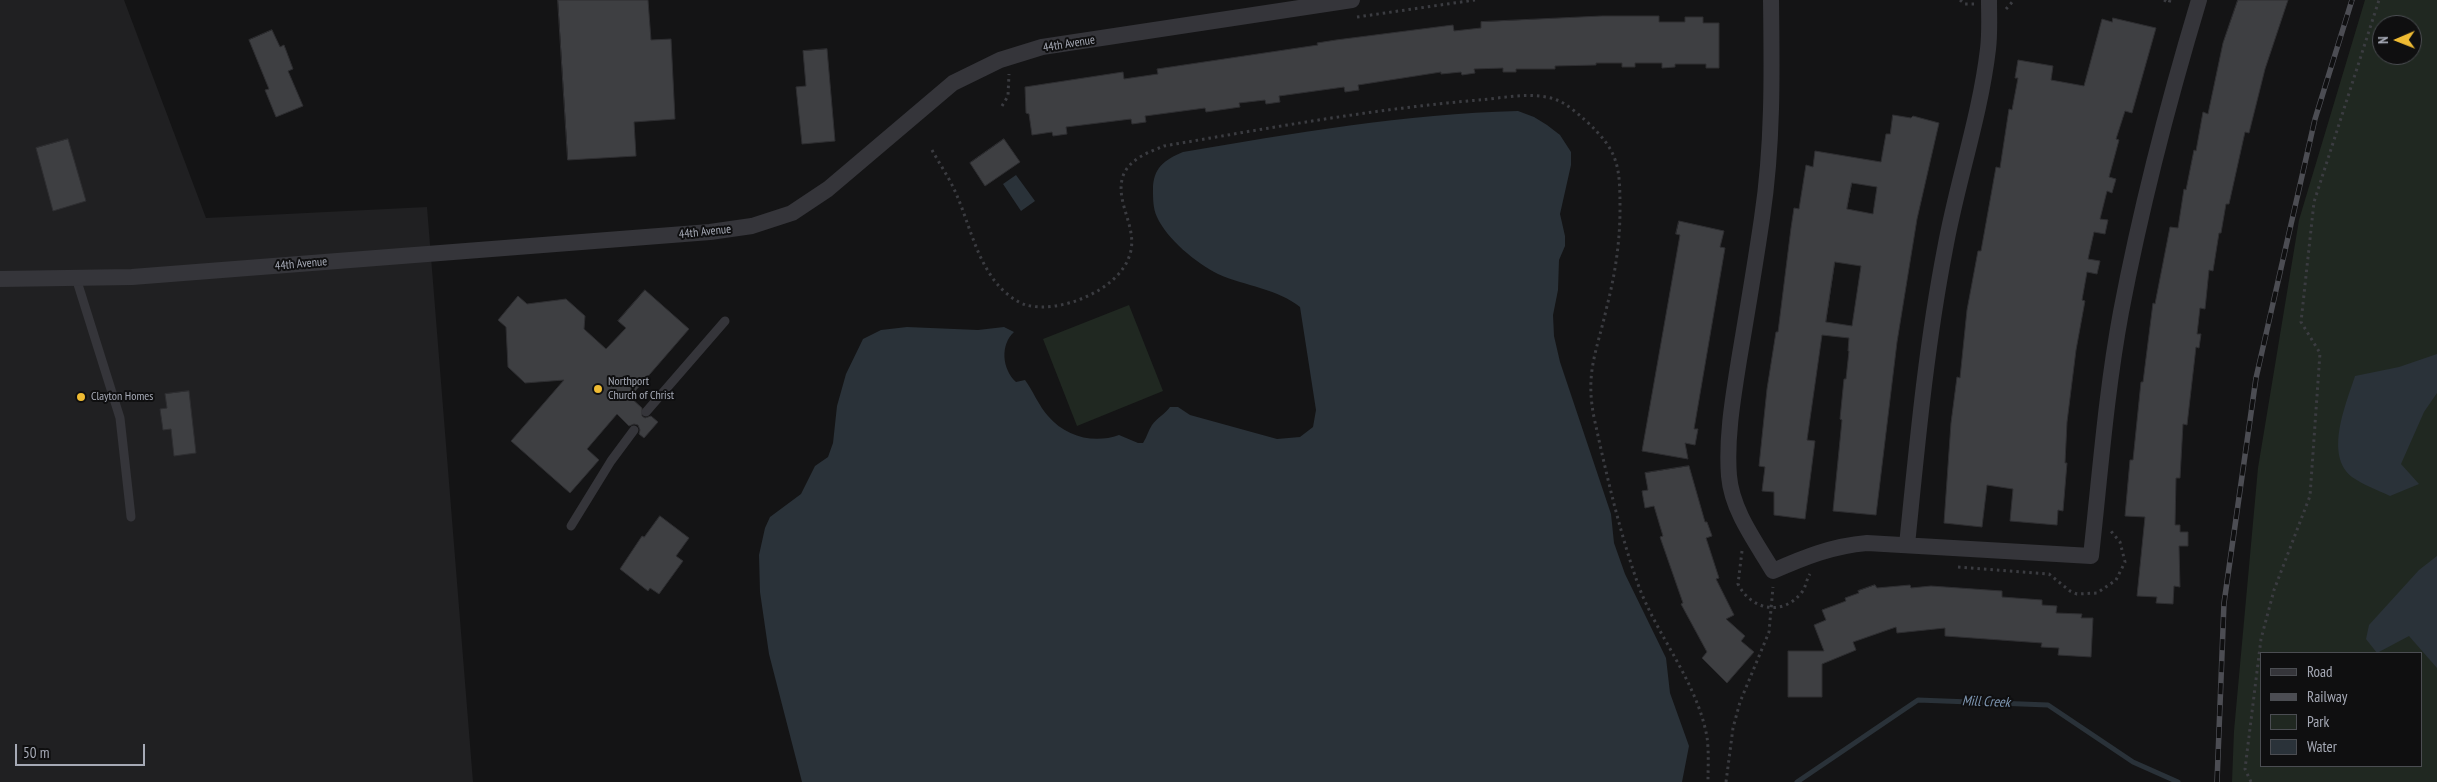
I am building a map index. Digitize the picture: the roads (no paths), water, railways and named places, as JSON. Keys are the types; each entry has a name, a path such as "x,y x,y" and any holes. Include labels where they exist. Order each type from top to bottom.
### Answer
{"street":[{"name":"44th Avenue","path":"0,278 132,277 710,232 752,226 792,213 821,194 953,83 1000,60 1042,48 1261,7 1352,0"},
{"path":"1771,0 1772,116 1769,168 1735,388 1729,446 1729,478 1736,504 1748,530 1774,571 1815,553 1841,545 1867,543 2091,556 2121,312 2169,101 2199,0"},
{"path":"1907,545 1917,432 1929,342 1946,239 1982,85 1988,47 1989,0"}],"lane":[{"path":"76,278 120,418 130,517"},
{"path":"646,412 725,321"},
{"path":"571,526 611,461 634,430"}],"water":[{"path":"1518,111 1534,117 1560,135 1571,152 1571,165 1560,214 1565,236 1565,246 1559,260 1558,290 1553,315 1554,336 1560,362 1611,514 1614,543 1625,574 1666,658 1670,693 1689,746 1682,782 802,782 769,654 760,592 759,555 765,528 770,517 801,494 815,466 828,457 833,443 837,406 846,374 863,339 881,330 907,327 978,330 1004,327 1014,332 1006,343 1004,357 1011,377 1016,382 1025,380 1045,412 1055,423 1072,434 1081,437 1100,439 1119,435 1138,443 1143,443 1156,420 1170,407 1178,407 1190,415 1277,439 1300,437 1313,427 1316,410 1300,307 1282,296 1218,274 1183,250 1168,234 1156,214 1153,190 1157,170 1170,158 1183,152 1266,138 1392,120"},
{"path":"1016,175 1035,201 1021,211 1003,184"},
{"path":"2437,354 2437,393 2424,412 2401,464 2419,484 2390,496 2356,480 2344,467 2339,456 2338,443 2343,414 2355,376 2399,367"},
{"path":"2437,556 2437,668 2409,636 2379,652 2376,652 2366,639 2369,625 2419,570"}],"waterway":[{"name":"Mill Creek","path":"1797,782 1918,700 2048,705 2133,762 2178,782"}],"railway":[{"path":"2217,782 2224,603 2256,378 2315,119 2352,0"}],"place":[{"name":"Northport Church of Christ","path":"598,389"},
{"name":"Clayton Homes","path":"81,397"}]}
